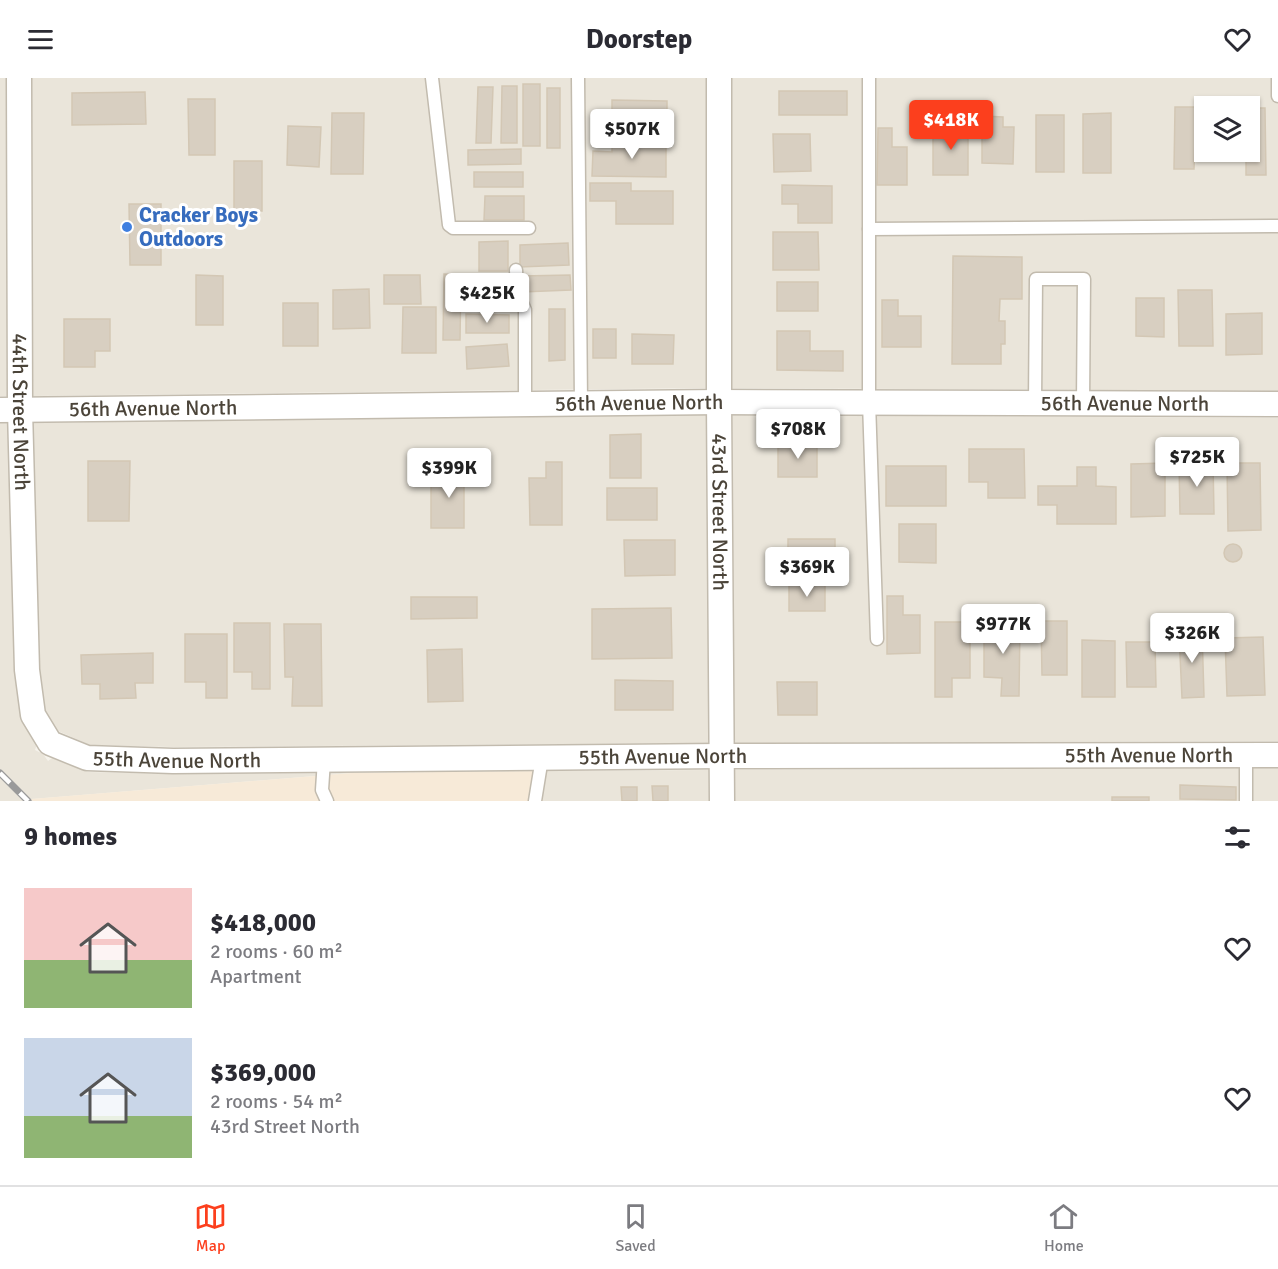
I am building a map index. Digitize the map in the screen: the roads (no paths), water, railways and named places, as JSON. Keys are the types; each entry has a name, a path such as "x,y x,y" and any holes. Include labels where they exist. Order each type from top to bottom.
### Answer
{"street":[{"name":"44th Street North","path":"19,78 10,410 27,670 33,715 50,742"},
{"name":"43rd Street North","path":"718,78 722,801"},
{"name":"56th Avenue North","path":"10,410 718,402 1278,404"},
{"name":"55th Avenue North","path":"50,742 87,758 172,761 721,756 1278,755"}],"lane":[{"path":"432,78 449,225 453,228 529,228"},
{"path":"578,78 581,404"},
{"path":"869,78 869,402 877,639"},
{"path":"1278,78 1278,96"},
{"path":"869,229 1278,226"},
{"path":"516,270 517,292 525,310 525,404"},
{"path":"1035,403 1036,279 1084,279 1083,404"},
{"path":"1246,755 1246,801"},
{"path":"535,801 542,758"},
{"path":"324,759 322,790 327,801"}],"railway":[{"path":"0,773 28,801"}],"place":[{"name":"Cracker Boys Outdoors","path":"127,227"}]}
